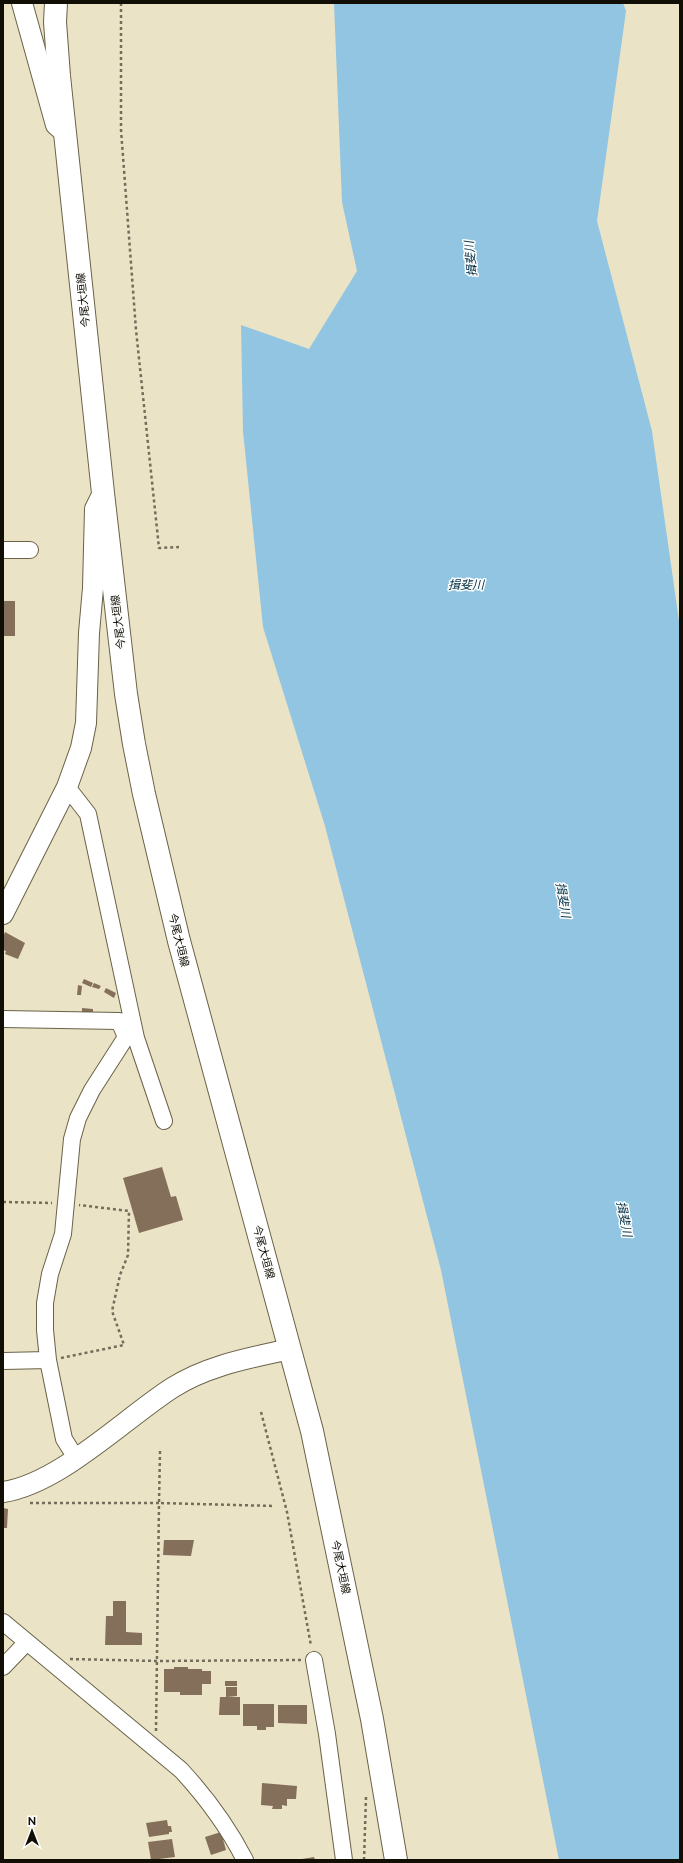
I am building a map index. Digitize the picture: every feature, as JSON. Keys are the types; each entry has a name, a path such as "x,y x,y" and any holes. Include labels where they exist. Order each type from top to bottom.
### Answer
{"main road":[{"name":"今尾大垣線","path":"56,3 55,22 66,134 126,694 144,794 183,955 290,1349 324,1481 372,1719 396,1860"}],"street":[{"path":"22,3 56,125 66,134"},
{"path":"3,914 7,896 67,788 81,748 86,723 88,633 93,588 95,509 104,492"},
{"path":"3,550 30,550"},
{"path":"67,788 88,814 136,1038 164,1121"},
{"path":"3,1019 120,1021 126,1037 92,1090 78,1118 72,1139 63,1234 50,1274 45,1303 45,1330 48,1360 64,1439 76,1458"},
{"path":"12,1490 46,1477 76,1458 172,1388 191,1377 240,1360 290,1349"},
{"path":"3,1361 48,1360"},
{"path":"3,1622 181,1770 201,1791 221,1819 245,1860"},
{"path":"3,1667 26,1642"},
{"path":"314,1660 328,1742 344,1860"}],"path":[{"path":"121,3 121,130 136,330 159,548 179,547"},
{"path":"3,1202 67,1203 129,1211 128,1255 120,1275 112,1311 124,1346 48,1360"},
{"path":"53,1664 62,1659 158,1661 314,1660 287,1512 261,1412"},
{"path":"151,1746 156,1739 160,1451"},
{"path":"12,1490 28,1502 275,1506"}],"water":[{"name":"揖斐川","path":"334,3 623,3 626,11 597,221 652,431 680,628 680,1860 559,1860 441,1270 325,826 263,627 243,431 241,325 309,349 357,271 342,202"}],"building":[{"path":"3,601 15,601 15,636 3,636"},
{"path":"5,932 25,943 18,959 5,954 6,951 3,950 3,937"},
{"path":"84,979 93,983 91,987 82,983"},
{"path":"94,983 101,986 99,989 92,987"},
{"path":"78,985 82,986 81,995 77,995"},
{"path":"106,988 116,993 114,998 104,992"},
{"path":"82,1008 93,1009 93,1013 82,1013"},
{"path":"162,1167 171,1197 176,1196 183,1220 139,1233 123,1178"},
{"path":"3,1508 8,1509 7,1528 3,1528"},
{"path":"164,1540 194,1540 191,1556 163,1555"},
{"path":"113,1601 126,1601 126,1632 142,1633 142,1645 105,1645 106,1616 113,1616"},
{"path":"174,1667 188,1667 188,1669 202,1669 202,1671 211,1671 211,1684 202,1684 202,1695 180,1695 180,1692 164,1692 164,1669 174,1669"},
{"path":"225,1681 237,1681 237,1686 225,1686"},
{"path":"226,1687 237,1687 237,1696 227,1697 240,1697 240,1715 219,1715 220,1697 226,1697"},
{"path":"243,1704 274,1704 274,1727 266,1727 266,1730 257,1730 257,1726 243,1726"},
{"path":"278,1705 307,1705 307,1724 278,1723"},
{"path":"262,1783 297,1786 296,1799 287,1799 287,1806 282,1805 282,1809 272,1809 273,1806 261,1805"},
{"path":"167,1820 168,1826 171,1826 172,1832 169,1832 169,1834 149,1837 146,1823"},
{"path":"221,1832 226,1850 211,1855 205,1837"},
{"path":"172,1839 175,1857 151,1860 148,1842"},
{"path":"314,1857 315,1860 302,1860 302,1859"}]}
